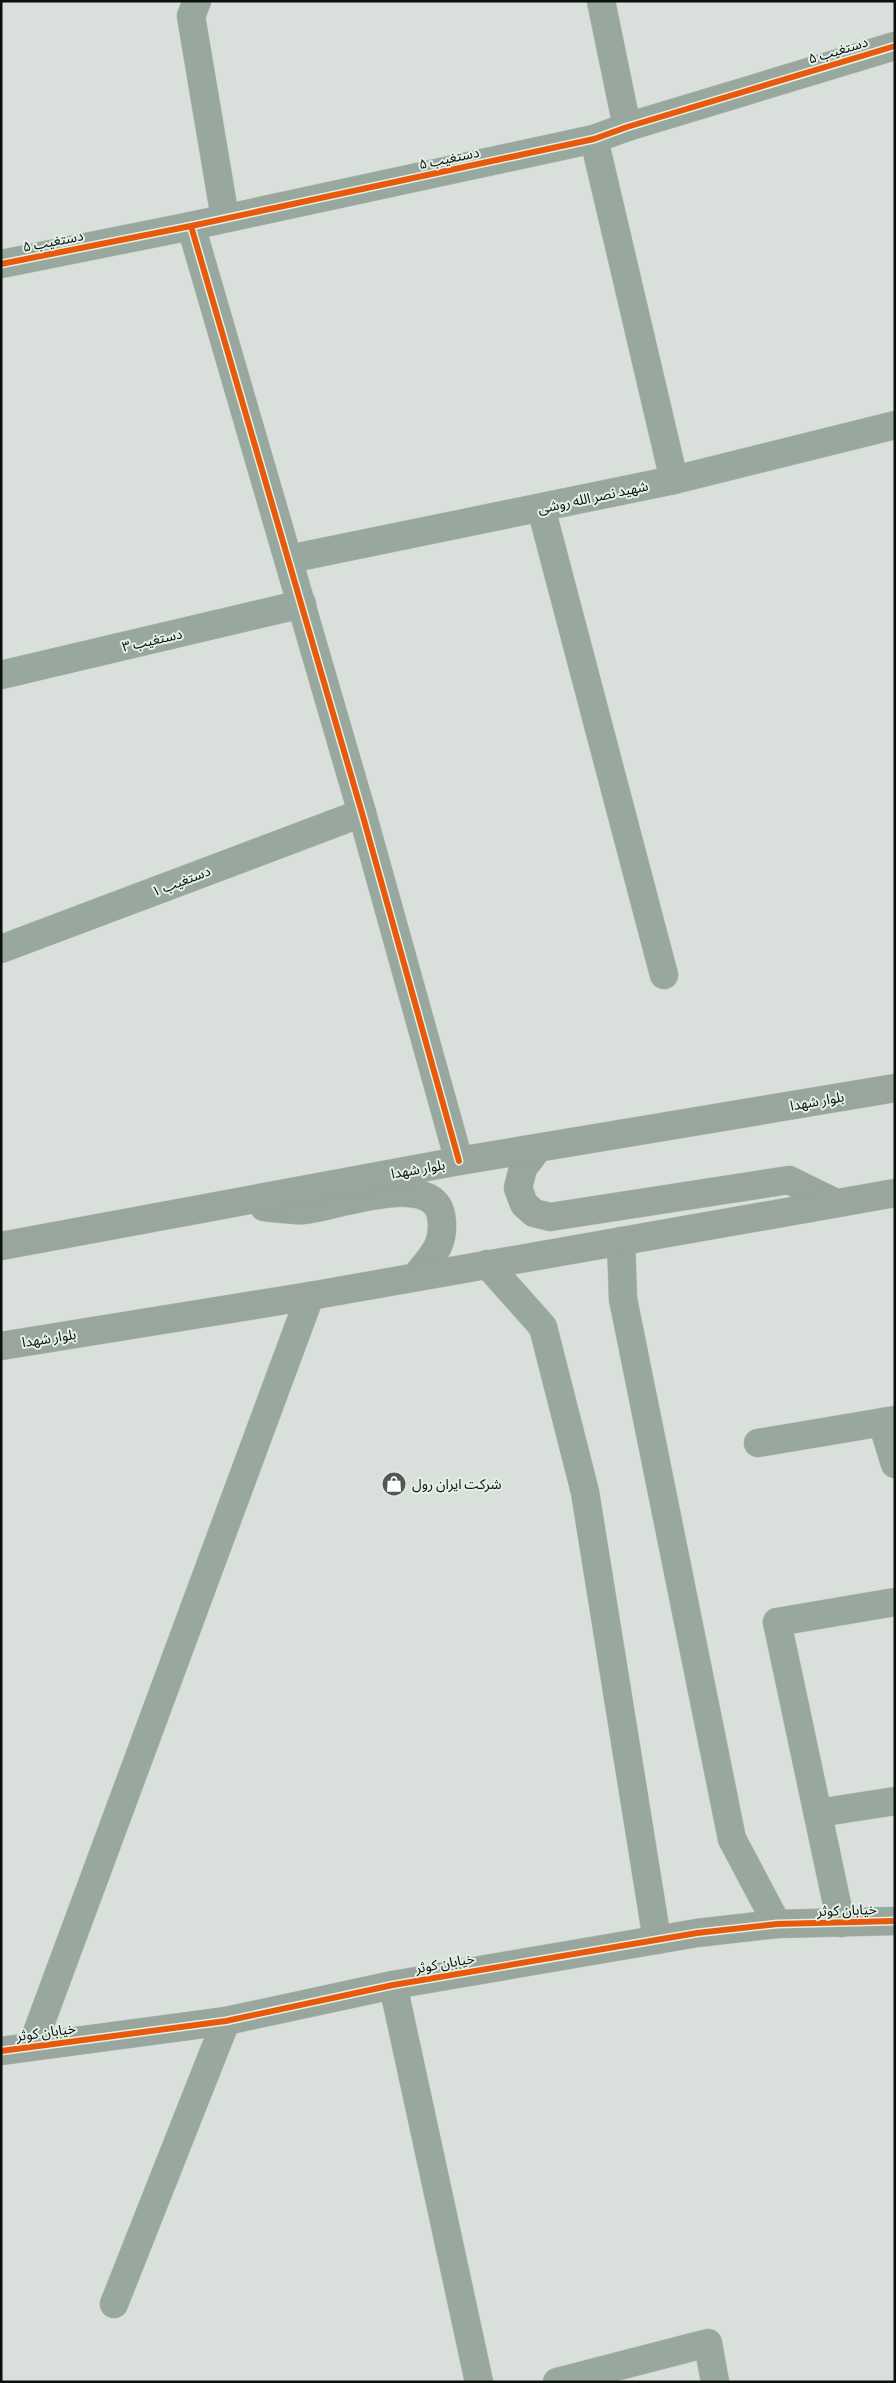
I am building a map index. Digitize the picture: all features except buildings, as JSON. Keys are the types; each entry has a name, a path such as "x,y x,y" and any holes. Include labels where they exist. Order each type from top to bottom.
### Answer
{"main road":[{"name":"بلوار شهدا","path":"1,1246 459,1161 895,1088"},
{"path":"538,1148 523,1168 518,1188 524,1204 534,1213 550,1217 789,1180 836,1204"},
{"path":"228,1204 302,1210 395,1192 424,1194 440,1210 443,1230 437,1251 416,1276"},
{"name":"بلوار شهدا","path":"1,1346 310,1296 895,1193"},
{"name":"خیابان کوثر","path":"1,2051 226,2021 392,1985 657,1940 777,1924 895,1921"}],"street":[{"path":"198,1 191,16 225,218"},
{"path":"601,1 627,127"},
{"name":"دستغیب ۵","path":"1,264 191,226 594,139 627,127 895,46"},
{"path":"594,139 674,480"},
{"path":"191,226 362,813 459,1161"},
{"name":"شهید نصر الله روشی","path":"289,559 674,480 895,425"},
{"path":"541,508 664,975"},
{"name":"دستغیب ۳","path":"1,675 302,604"},
{"name":"دستغیب ۱","path":"1,949 362,813"},
{"path":"621,1241 623,1299 732,1839 777,1924"},
{"path":"487,1264 542,1328 585,1492 657,1940"},
{"path":"32,2046 310,1296"},
{"path":"758,1443 888,1421 895,1464"},
{"path":"841,1923 777,1622 895,1602"},
{"path":"818,1813 895,1802"},
{"path":"392,1985 479,2382"},
{"path":"114,2304 226,2021"},
{"path":"557,2382 708,2343 715,2382"}],"cycle path":[{"path":"1,264 191,226 594,139 627,127 895,46"},
{"path":"191,226 362,813 459,1161"},
{"path":"1,2051 226,2021 393,1985 697,1933 777,1924 895,1921"}],"place":[{"name":"شرکت ایران رول","path":"394,1484"}]}
